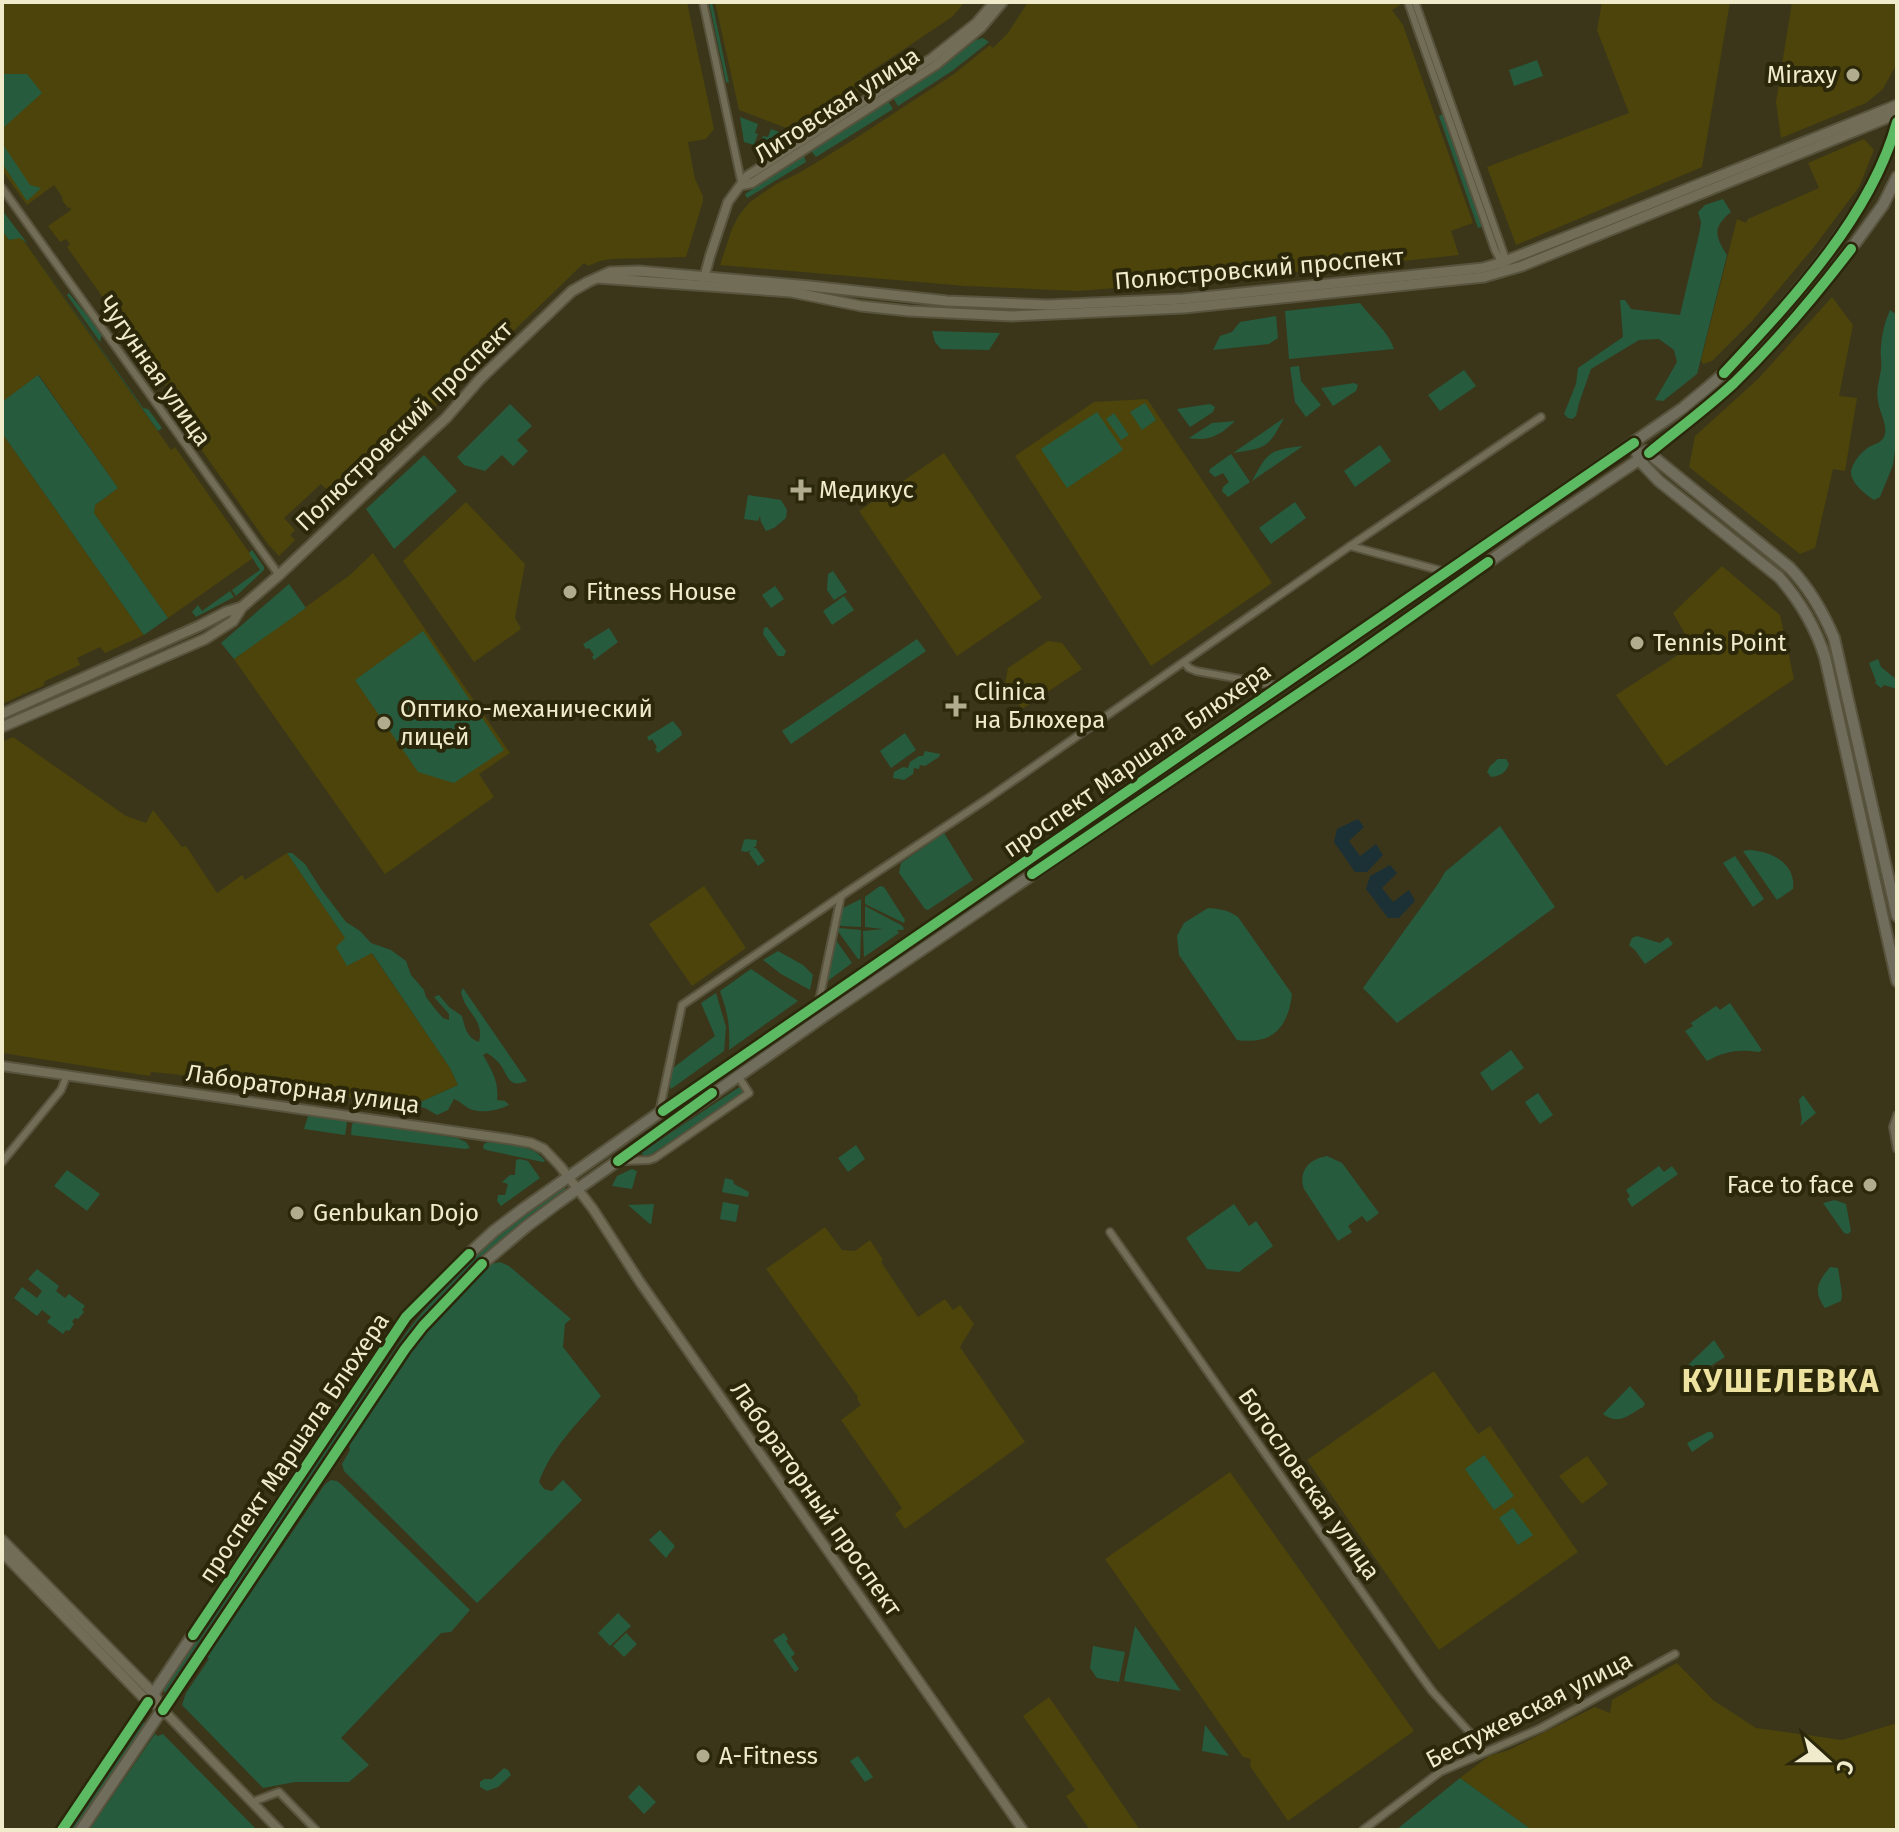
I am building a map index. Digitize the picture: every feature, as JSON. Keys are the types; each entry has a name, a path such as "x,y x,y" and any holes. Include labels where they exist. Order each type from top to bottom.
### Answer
{"main road":[{"name":"Полюстровский проспект","path":"1505,264 1897,105"},
{"name":"Полюстровский проспект","path":"2,727 211,636 233,621 242,607 446,418 467,391 572,291 597,278 704,281 947,301 1048,305 1183,299 1483,268 1505,264 1897,114"},
{"name":"проспект Маршала Блюхера","path":"62,1830 406,1317 494,1231 659,1113 1683,408 1724,373 1776,317 1829,251 1863,202 1881,168 1897,122"},
{"name":"проспект Маршала Блюхера","path":"81,1830 405,1349 482,1264 527,1226 736,1076 1649,453 1732,384 1784,330 1856,242 1883,205 1897,177"},
{"path":"1634,443 1790,568 1824,614 1834,638 1897,916"},
{"path":"1634,443 1639,460 1659,481 1779,577 1811,621 1828,671 1897,981"},
{"name":"Полюстровский проспект","path":"2,714 242,607"},
{"path":"62,688 67,699"},
{"path":"906,945 914,951 913,956"},
{"path":"727,1067 729,1076 736,1076"},
{"path":"2,1540 151,1698"},
{"path":"2,1552 163,1710"}],"street":[{"path":"703,2 742,185 728,202 704,281"},
{"name":"Литовская улица","path":"742,185 747,176 932,58 976,23 994,2"},
{"name":"Литовская улица","path":"742,185 752,183 936,65 981,28 1003,2"},
{"path":"1408,2 1505,264"},
{"path":"1415,2 1505,264"},
{"name":"Чугунная улица","path":"2,188 279,575"},
{"path":"659,1113 682,1005 1541,417"},
{"path":"1350,546 1446,572"},
{"path":"1184,662 1196,671 1279,686"},
{"path":"818,1006 841,896"},
{"name":"Лабораторная улица","path":"2,1066 531,1143 544,1149 578,1190"},
{"path":"2,1162 61,1090 67,1075"},
{"path":"618,1161 655,1158 749,1093 736,1076"},
{"path":"1897,1115 1893,1127 1897,1149"},
{"name":"Лабораторный проспект","path":"578,1190 1023,1830"},
{"name":"Богословская улица","path":"1110,1232 1416,1669 1484,1752"},
{"name":"Бестужевская улица","path":"1363,1830 1440,1772 1541,1728 1675,1654"},
{"path":"163,1710 279,1830"},
{"path":"252,1802 279,1792 316,1830"}],"shaded area":[{"path":"2,2 687,2 714,129 706,139 688,142 703,201 686,257 611,259 588,266 584,263 382,458 378,453 364,466 368,471 338,501 321,484 284,518 295,530 290,535 295,540 279,556 172,408 184,399 178,392 173,396 67,247 70,244 66,239 60,242 48,226 71,210 70,207 54,185 27,205 2,170"},
{"path":"715,2 965,2 952,17 861,78 865,86 794,131 739,110"},
{"path":"1028,2 1399,2 1400,5 1392,10 1403,25 1473,223 1451,231 1459,255 1231,279 1078,291 965,286 720,265 732,229 750,202 954,74 990,45 993,48 1008,33"},
{"path":"1602,2 1730,2 1702,167 1516,245 1487,167 1629,113 1597,30"},
{"path":"1792,2 1897,2 1897,56 1895,67 1883,89 1866,103 1781,138 1776,102"},
{"path":"1864,139 1874,150 1859,187 1752,321 1712,361 1703,364 1701,360 1737,219 1746,223 1748,219 1819,188 1808,163"},
{"path":"2,230 9,240 20,237 23,240 171,450 175,447 253,558 168,618 94,513 95,505 118,488 39,375 2,402"},
{"path":"1832,297 1853,325 1839,396 1857,398 1845,471 1833,469 1815,548 1800,554 1689,467 1695,436 1758,379"},
{"path":"1147,399 1272,583 1151,666 1015,456 1094,402"},
{"path":"2,433 144,635 105,653 100,647 77,658 80,665 2,704"},
{"path":"944,453 1042,598 957,656 859,511"},
{"path":"466,502 525,564 515,618 521,629 474,662 403,561"},
{"name":"Оптико-механический лицей","path":"373,553 510,753 479,774 494,797 385,874 234,659 350,575"},
{"path":"1722,566 1780,615 1794,679 1666,766 1616,695 1692,646 1673,613"},
{"path":"1048,641 1062,643 1082,669 1022,709 1005,684 1008,668"},
{"path":"13,737 126,816 146,823 153,810 182,847 186,846 217,893 242,875 245,880 287,853 346,939 347,966 371,952 450,1068 458,1085 416,1106 173,1074 151,1072 150,1076 2,1053 2,742"},
{"path":"704,886 746,948 692,986 649,924"},
{"path":"825,1227 842,1250 855,1251 870,1240 918,1317 945,1299 953,1310 960,1305 974,1324 960,1347 1025,1442 905,1529 895,1514 902,1508 841,1420 861,1405 858,1397 766,1269"},
{"path":"1434,1371 1478,1434 1490,1426 1578,1552 1439,1650 1307,1460"},
{"path":"1587,1456 1608,1484 1582,1504 1559,1476"},
{"path":"1230,1472 1414,1731 1288,1821 1250,1766 1251,1759 1243,1757 1105,1559"},
{"path":"1677,1663 1713,1700 1756,1728 1842,1740 1897,1723 1897,1830 1532,1830 1460,1778 1489,1756 1509,1750 1595,1707 1610,1713 1612,1700"},
{"path":"1049,1697 1140,1830 1090,1830 1066,1796 1075,1790 1023,1716"}],"green space":[{"path":"709,2 712,2 729,83 726,82"},
{"path":"983,38 989,42 952,71 898,106 893,98"},
{"path":"1537,60 1543,76 1514,86 1509,70"},
{"path":"2,74 27,74 42,93 2,129"},
{"path":"888,101 893,109 816,157 811,151"},
{"path":"1443,114 1483,226 1478,228 1439,116"},
{"path":"740,117 758,124 754,145 744,142"},
{"path":"771,129 792,137 772,150 759,146 763,136 768,137"},
{"path":"2,143 30,185 41,188 27,201 2,163"},
{"path":"804,156 806,162 747,198 745,194"},
{"path":"1723,199 1731,212 1721,222 1717,232 1727,255 1697,374 1663,401 1655,400 1677,362 1674,350 1659,339 1639,340 1591,369 1576,416 1568,418 1564,414 1576,384 1578,368 1623,337 1620,300 1625,300 1631,309 1680,315 1700,230 1698,212 1705,205"},
{"path":"2,210 27,243 20,238 9,240 2,230"},
{"path":"32,251 143,408 148,409 162,428 158,431"},
{"path":"69,293 102,334 100,342 67,295"},
{"path":"1360,303 1384,330 1394,349 1289,359 1285,311"},
{"path":"1890,310 1897,315 1897,434 1893,465 1880,497 1874,500 1856,484 1851,472 1860,455 1881,441 1885,433 1877,393 1882,336"},
{"path":"1276,316 1278,338 1269,344 1213,350 1220,336 1232,332 1240,322"},
{"path":"932,331 1000,333 989,350 941,349"},
{"path":"1299,366 1301,381 1321,405 1306,417 1295,402 1290,367"},
{"path":"1464,370 1476,386 1440,411 1428,395"},
{"path":"38,375 118,488 95,505 94,513 168,618 144,635 2,433 2,402"},
{"path":"1358,385 1356,391 1333,406 1321,388"},
{"path":"1145,403 1156,420 1142,430 1130,412"},
{"path":"510,404 532,426 517,440 528,451 513,466 502,455 485,471 464,465 457,457"},
{"path":"1210,404 1215,407 1213,412 1190,427 1177,409"},
{"path":"1097,412 1123,450 1067,488 1041,449"},
{"path":"1114,413 1129,435 1121,440 1106,419"},
{"path":"1284,418 1265,445 1233,453"},
{"path":"1235,421 1215,436 1189,438 1212,423"},
{"path":"1380,445 1391,461 1355,487 1344,471"},
{"path":"1303,446 1252,481 1271,454"},
{"path":"1231,454 1250,482 1228,497 1222,491 1229,482 1223,473 1215,477 1209,472"},
{"path":"424,455 457,491 394,549 366,509"},
{"path":"748,495 781,500 787,510 786,518 766,531 760,516 758,521 744,519"},
{"path":"1295,502 1306,518 1271,544 1259,528"},
{"path":"252,550 264,570 236,596 232,590 260,570 249,553"},
{"path":"833,571 847,592 834,600 827,590 828,574"},
{"path":"289,584 306,608 234,659 221,643"},
{"path":"775,586 784,599 771,608 762,595"},
{"path":"230,591 234,597 196,617 192,612 198,605 202,611"},
{"path":"844,596 854,610 832,625 823,611"},
{"path":"767,627 786,651 784,656 778,656 763,634"},
{"path":"609,628 618,642 594,660 594,655 583,644"},
{"path":"423,631 504,750 454,783 418,772 355,680"},
{"path":"917,639 926,651 791,744 782,731"},
{"path":"1878,659 1881,667 1897,680 1897,689 1884,685 1881,688 1875,683 1869,663"},
{"path":"673,721 682,735 658,753 652,739 649,741 647,737"},
{"path":"905,733 916,750 891,768 880,751"},
{"path":"925,751 940,754 925,766 914,768 913,774 904,780 893,778 894,772 908,768 910,762 923,756"},
{"path":"1498,759 1506,759 1509,764 1502,774 1491,777 1487,772"},
{"path":"1500,826 1555,907 1397,1023 1363,988 1445,872"},
{"path":"944,833 973,880 928,910 899,873 901,863"},
{"path":"746,839 757,840 753,848 765,861 758,866 749,853 751,850 741,851"},
{"path":"1743,851 1766,853 1786,865 1793,880 1793,889 1777,900"},
{"path":"287,853 292,853 305,864 346,922 371,943 391,950 406,961 411,975 443,1018 449,1020 449,1014 434,997 439,995 462,1016 469,1035 479,1042 479,1027 463,999 463,988 527,1081 513,1083 495,1059 487,1053 483,1055 496,1082 497,1100 509,1105 480,1111 454,1099 448,1110 437,1115 416,1106 458,1085 450,1068 372,953 347,966 336,947 345,938"},
{"path":"1735,856 1764,899 1753,907 1723,863"},
{"path":"880,886 884,887 904,923 865,904 865,897"},
{"path":"861,899 861,927 841,926 838,923 841,909"},
{"path":"865,906 904,928 897,930 899,933 864,957 863,931 883,929 865,927"},
{"path":"1208,908 1224,910 1238,917 1292,994 1287,1016 1269,1037 1237,1040 1179,955 1177,936 1184,923"},
{"path":"837,930 861,930 860,959"},
{"path":"833,936 852,963 825,983"},
{"path":"1637,936 1660,943 1668,937 1673,944 1645,964 1629,945 1632,938"},
{"path":"778,951 803,965 813,975 810,990 763,960"},
{"path":"751,969 798,1001 729,1050 728,1019 720,991"},
{"path":"716,993 726,1027 724,1051 671,1089 669,1084 673,1068 715,1036 701,1003"},
{"path":"1730,1003 1762,1050 1732,1052 1707,1061 1685,1031 1693,1026 1691,1023 1716,1006 1720,1010"},
{"path":"1511,1050 1524,1068 1492,1091 1480,1073"},
{"path":"741,1086 742,1093 652,1154 642,1154 642,1152"},
{"path":"1538,1093 1553,1115 1540,1124 1525,1102"},
{"path":"1803,1095 1816,1113 1800,1126 1799,1100"},
{"path":"309,1113 344,1119 347,1123 345,1135 304,1129"},
{"path":"356,1122 457,1138 470,1148 351,1135 352,1124"},
{"path":"484,1144 527,1148 545,1161 486,1150"},
{"path":"856,1145 865,1159 848,1172 838,1158"},
{"path":"1327,1156 1342,1163 1379,1213 1367,1222 1362,1216 1348,1226 1352,1232 1338,1241 1303,1183 1306,1167"},
{"path":"516,1160 528,1161 540,1178 501,1206 497,1201 498,1195 505,1195 508,1184 502,1182 515,1175"},
{"path":"1659,1166 1664,1172 1672,1166 1678,1174 1632,1207 1626,1190"},
{"path":"632,1169 637,1171 632,1189 612,1186 617,1176"},
{"path":"67,1170 100,1194 87,1211 54,1186"},
{"path":"725,1178 749,1192 748,1197 722,1192"},
{"path":"564,1187 566,1190 483,1255 411,1332 164,1692 166,1683 408,1330 451,1280 486,1246"},
{"path":"1835,1200 1846,1204 1851,1231 1848,1234 1844,1233 1823,1203"},
{"path":"723,1202 739,1205 736,1222 720,1219"},
{"path":"654,1204 651,1225 628,1205"},
{"path":"1234,1204 1249,1226 1256,1221 1273,1246 1239,1272 1207,1269 1186,1238"},
{"path":"500,1262 509,1266 571,1319 565,1324 563,1347 601,1396 558,1447 539,1482 544,1489 552,1491 563,1480 582,1500 477,1603 344,1471 342,1464 350,1450 349,1445 413,1348 491,1264"},
{"path":"1830,1267 1838,1268 1842,1294 1841,1301 1825,1308 1818,1287"},
{"path":"37,1269 59,1286 56,1291 65,1298 69,1294 85,1306 84,1312 63,1334 47,1322 51,1317 42,1310 37,1316 14,1298 22,1287 37,1298 42,1291 28,1279"},
{"path":"1714,1340 1725,1357 1691,1378 1687,1366"},
{"path":"1630,1386 1645,1404 1643,1407 1619,1419 1603,1414"},
{"path":"1712,1432 1714,1437 1692,1452 1687,1443"},
{"path":"1484,1455 1514,1496 1494,1510 1465,1469"},
{"path":"331,1480 342,1485 470,1610 451,1632 441,1633 341,1738 369,1765 349,1782 295,1782 263,1788 182,1705 186,1693 209,1659 207,1657 325,1484"},
{"path":"1513,1508 1533,1535 1518,1545 1499,1518"},
{"path":"660,1530 675,1546 666,1558 649,1540"},
{"path":"618,1613 631,1626 610,1646 598,1633"},
{"path":"1135,1626 1181,1691 1124,1681"},
{"path":"626,1633 637,1644 624,1657 613,1646"},
{"path":"784,1633 795,1654 791,1657 799,1669 795,1672 773,1640"},
{"path":"1093,1646 1125,1652 1119,1682 1097,1678 1090,1668"},
{"path":"144,1722 146,1724 74,1830 70,1830"},
{"path":"1205,1725 1229,1756 1202,1751"},
{"path":"155,1734 163,1734 257,1830 89,1830"},
{"path":"858,1756 873,1777 865,1782 850,1761"},
{"path":"504,1768 511,1775 498,1787 487,1791 480,1787 480,1782 492,1779"},
{"path":"1460,1778 1532,1830 1396,1830"},
{"path":"639,1785 656,1802 644,1814 628,1797"}],"water":[{"path":"1358,819 1364,827 1349,841 1360,856 1376,844 1383,855 1367,872 1355,872 1334,842 1337,829"},
{"path":"1390,865 1397,873 1382,888 1393,902 1409,890 1415,901 1399,918 1388,918 1366,889 1370,876"}],"cycle path":[{"path":"1724,373 1826,256 1868,191 1885,157 1897,122"},
{"path":"1649,453 1750,367 1851,249"},
{"path":"663,1111 1634,443"},
{"path":"1032,874 1488,562"},
{"path":"618,1161 712,1093"},
{"path":"193,1635 406,1317 469,1254"},
{"path":"163,1710 405,1349 482,1264"},
{"path":"62,1830 148,1702"}],"place":[{"name":"Miraxy","path":"1853,75"},
{"name":"Медикус","path":"801,490"},
{"name":"Fitness House","path":"570,592"},
{"name":"Tennis Point","path":"1637,643"},
{"name":"Clinica на Блюхера","path":"956,706"},
{"name":"Оптико-механический лицей","path":"384,723"},
{"name":"Face to face","path":"1870,1185"},
{"name":"Genbukan Dojo","path":"297,1213"},
{"name":"A-Fitness","path":"703,1756"}],"district":[{"name":"КУШЕЛЕВКА","path":"1781,1381"}]}
